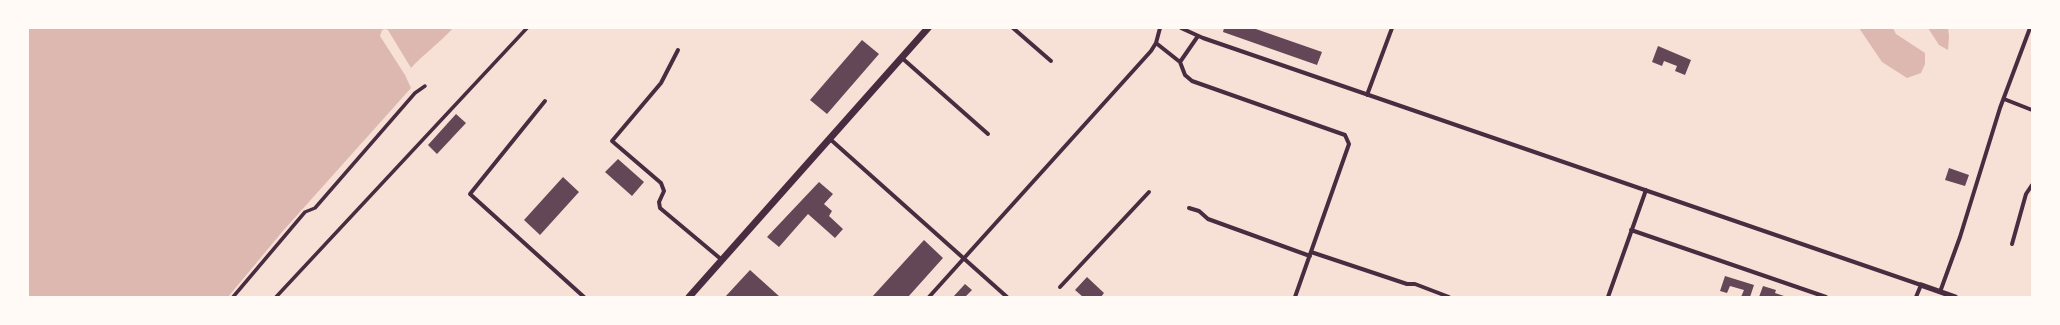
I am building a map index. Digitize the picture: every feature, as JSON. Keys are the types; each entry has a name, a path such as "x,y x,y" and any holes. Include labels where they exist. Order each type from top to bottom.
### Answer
{"main road":[{"path":"689,297 928,28"}],"street":[{"path":"276,297 527,28"},
{"path":"1013,28 1051,61"},
{"path":"929,297 1156,43 1160,28"},
{"path":"1181,28 1198,36 1367,95 1955,297"},
{"path":"1367,95 1392,28"},
{"path":"1940,292 1960,237 2004,99 2030,28"},
{"path":"1180,62 1198,36"},
{"path":"1156,43 1180,62 1185,75 1192,80 1346,135 1348,139 1347,150 1295,297"},
{"path":"678,50 661,83 612,140 661,183 664,191 659,202 660,208 722,260"},
{"path":"902,58 988,134"},
{"path":"233,297 305,212 315,208 415,93 425,86"},
{"path":"2004,99 2032,110"},
{"path":"545,101 470,194 584,297"},
{"path":"830,139 1006,297"},
{"path":"2012,244 2026,194 2032,185"},
{"path":"1608,297 1646,190"},
{"path":"1060,287 1149,192"},
{"path":"1189,208 1199,211 1208,220 1407,284 1415,284 1449,297"},
{"path":"1631,230 1826,297"},
{"path":"1916,297 1921,285"}],"shaded area":[{"path":"28,28 453,28 416,62 405,75 411,88 282,232 228,297 28,297"},
{"path":"1859,28 1893,28 1896,34 1925,53 1925,64 1921,73 1907,78 1882,62"},
{"path":"1928,28 1948,28 1948,50 1939,45"}],"pier":[{"path":"382,30 388,30 411,68 405,75 380,36"}],"building":[{"path":"1224,28 1253,28 1322,52 1317,65 1223,32"},
{"path":"862,40 879,54 827,114 810,100"},
{"path":"1658,46 1691,60 1685,75 1675,71 1677,66 1664,61 1662,66 1652,62"},
{"path":"456,114 466,123 437,154 428,145"},
{"path":"618,159 644,182 632,196 605,172"},
{"path":"1949,168 1969,175 1965,186 1945,180"},
{"path":"563,177 579,192 540,235 524,220"},
{"path":"819,182 833,194 824,204 832,211 829,216 843,229 835,238 808,214 779,247 767,237"},
{"path":"924,240 943,258 908,297 872,297"},
{"path":"750,270 780,297 725,297"},
{"path":"1725,276 1754,285 1750,297 1741,297 1744,290 1730,286 1727,293 1720,291"},
{"path":"1087,277 1104,293 1101,297 1083,297 1075,290"},
{"path":"965,284 972,290 965,297 953,297"},
{"path":"1763,286 1776,290 1775,293 1787,297 1759,297"}]}
